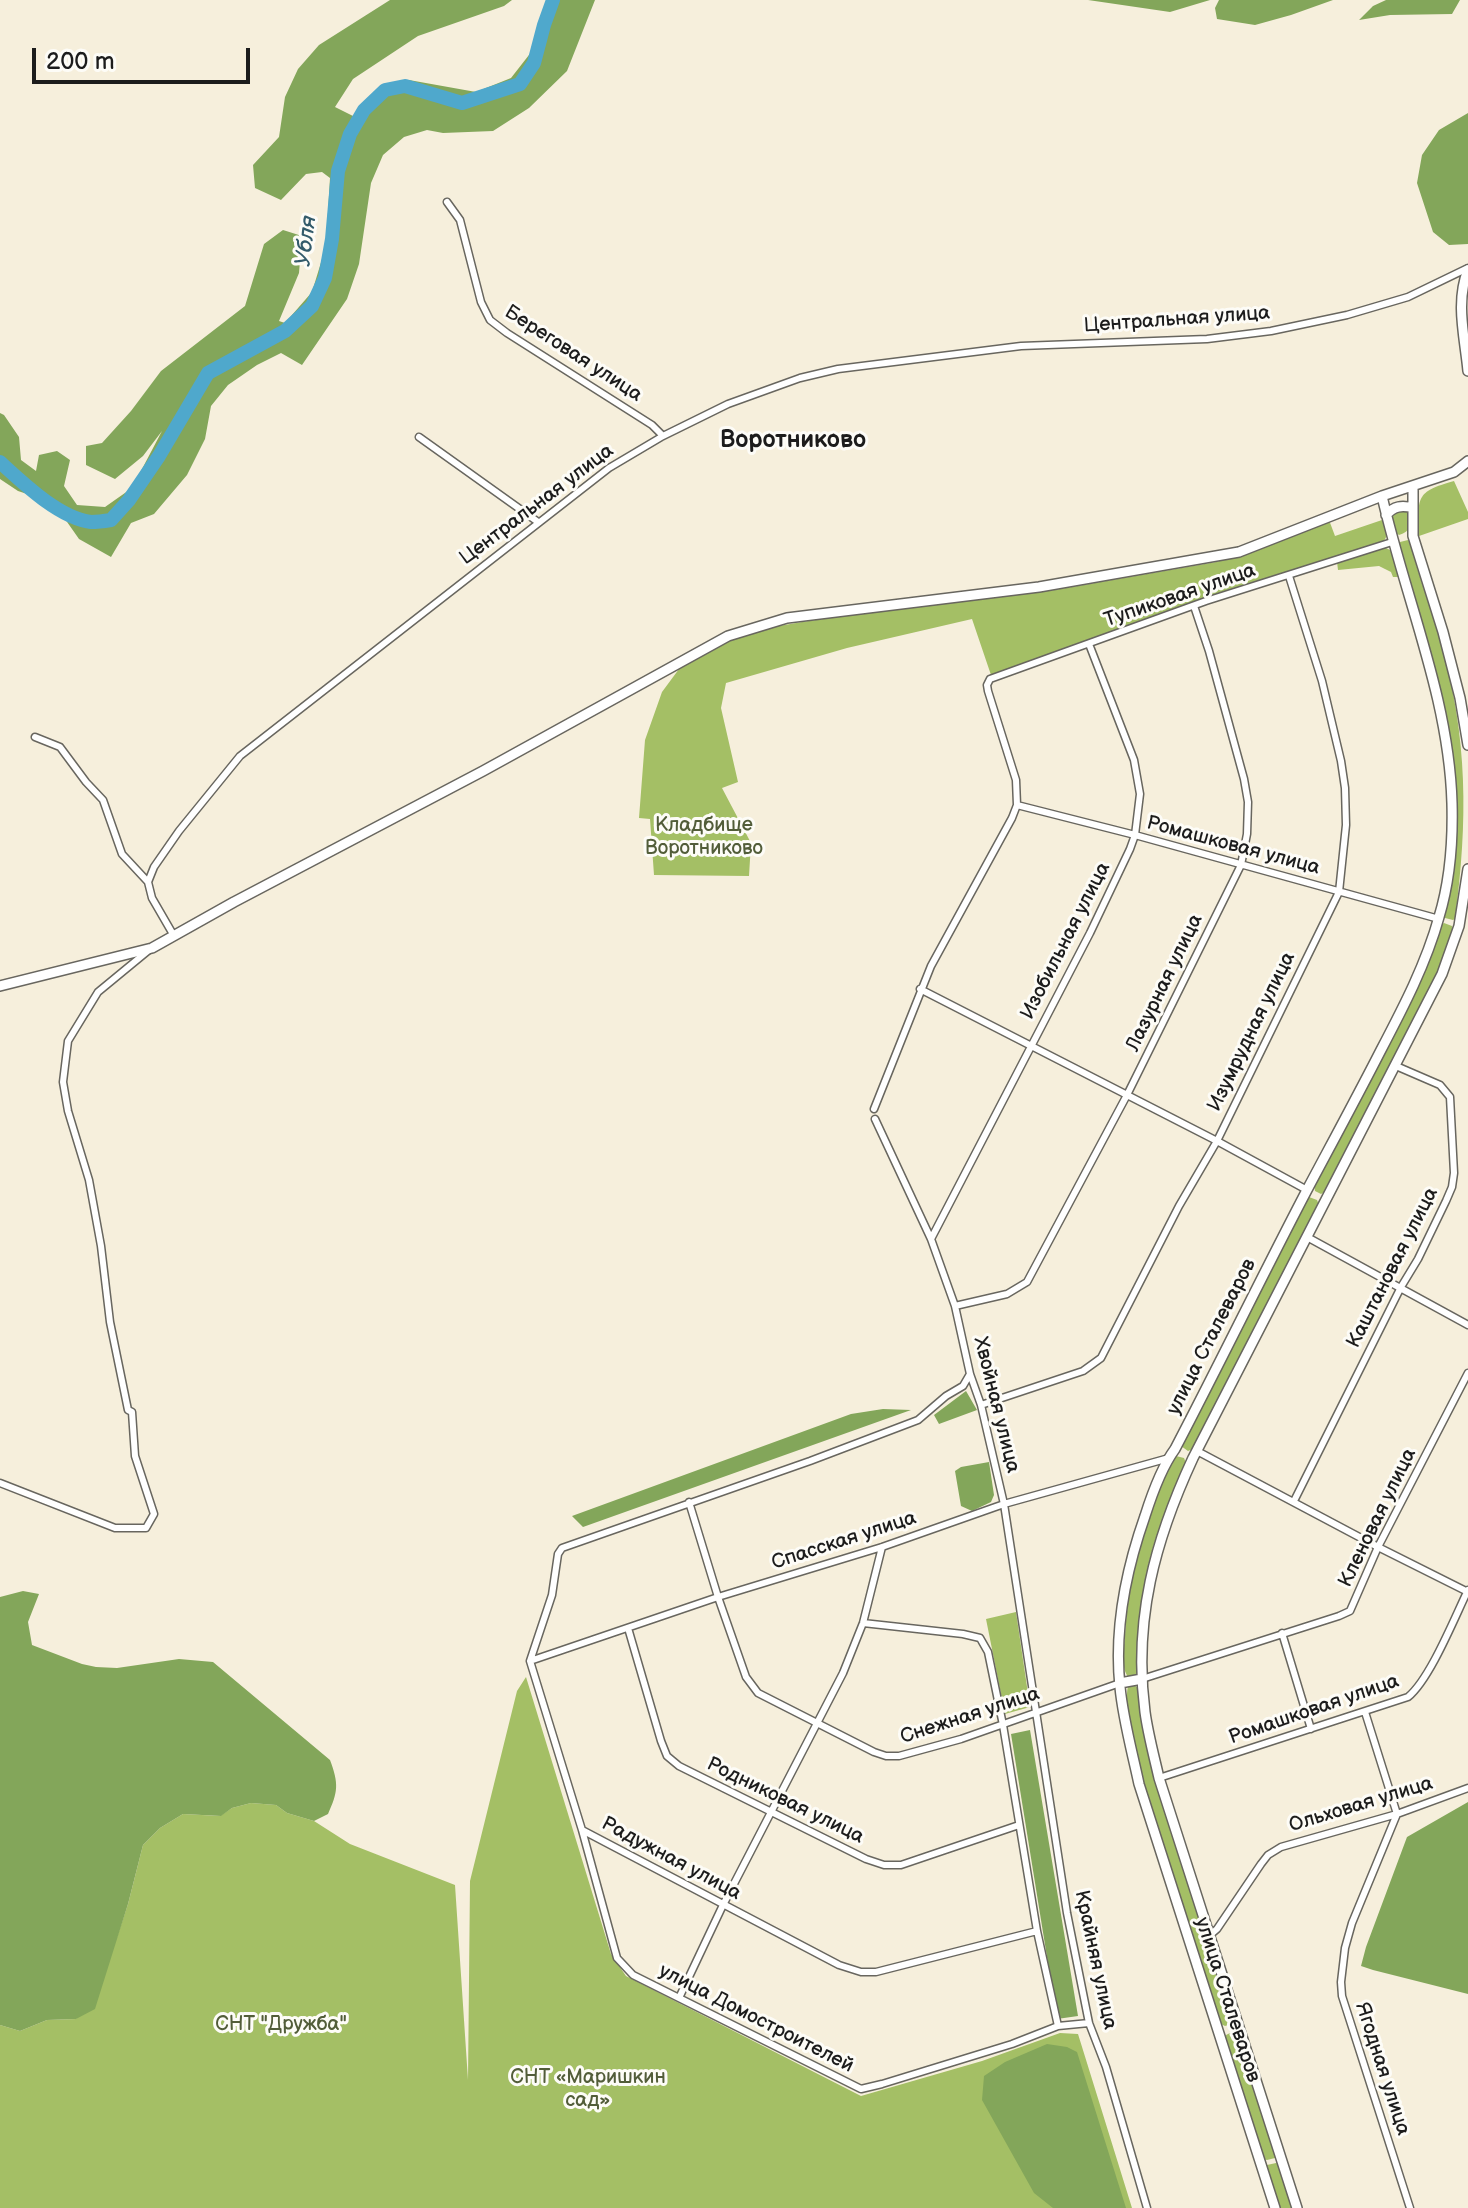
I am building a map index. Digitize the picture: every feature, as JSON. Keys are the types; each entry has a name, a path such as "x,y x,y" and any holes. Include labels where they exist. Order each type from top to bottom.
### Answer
{"main road":[{"path":"1468,269 1462,284 1461,306 1468,371"},
{"path":"0,986 152,948 728,636 787,618 1039,587 1239,552 1382,496 1454,472 1468,461"},
{"path":"1413,487 1413,536 1443,632 1468,745"},
{"name":"улица Сталеваров","path":"1275,2208 1139,1784 1120,1683 1120,1638 1125,1586 1141,1528 1172,1453 1400,1015 1439,919 1451,835 1450,768 1439,701 1392,542 1382,496"},
{"path":"1386,515 1399,506 1413,508"},
{"path":"1392,542 1413,536"},
{"name":"улица Сталеваров","path":"1297,2208 1159,1778 1145,1714 1142,1679 1149,1576 1164,1528 1195,1454 1396,1066 1463,928 1468,869"},
{"path":"1439,919 1463,928"},
{"path":"1307,1190 1326,1199"},
{"path":"1172,1453 1195,1454"},
{"path":"1120,1683 1142,1679"},
{"path":"1219,2033 1238,2026"},
{"path":"1261,2164 1281,2158"}],"street":[{"name":"Береговая улица","path":"447,202 460,220 481,302 490,320 652,425 663,436"},
{"name":"Центральная улица","path":"148,882 154,867 179,831 240,756 609,468 663,436 728,404 800,378 838,369 1021,346 1207,339 1271,331 1408,297 1468,269"},
{"path":"419,437 538,522"},
{"name":"Тупиковая улица","path":"1017,805 1016,780 988,691 990,679 1194,606 1392,542"},
{"name":"Изумрудная улица","path":"981,1405 1083,1371 1101,1358 1179,1206 1217,1141 1339,892 1346,825 1341,761 1322,681 1289,576"},
{"name":"Лазурная улица","path":"955,1306 1007,1294 1027,1282 1127,1095 1241,865 1247,834 1248,802 1244,779 1194,606"},
{"name":"Изобильная улица","path":"931,1239 1090,933 1135,835 1139,813 1139,777 1089,644"},
{"path":"35,737 60,747 103,800 122,854 148,882 152,898 174,936"},
{"path":"874,1109 920,989 1017,805"},
{"name":"Ромашковая улица","path":"1017,805 1439,919"},
{"path":"0,1483 115,1528 146,1528 154,1514 135,1456 132,1412 128,1410 110,1322 89,1180 68,1111 63,1082 68,1041 98,992 152,948"},
{"path":"920,989 1307,1190"},
{"name":"Каштановая улица","path":"1294,1501 1452,1187 1450,1097 1440,1085 1396,1066"},
{"name":"Хвойная улица","path":"875,1119 931,1239 955,1306 1004,1504 1036,1712"},
{"path":"1307,1237 1468,1325"},
{"name":"Кленовая улица","path":"1142,1679 1350,1611 1378,1547 1468,1373"},
{"path":"530,1661 552,1595 558,1554 562,1548 918,1420 963,1386 970,1374"},
{"name":"Спасская улица","path":"530,1661 718,1597 882,1547 1004,1504 1172,1453"},
{"path":"1195,1454 1468,1591"},
{"name":"Снежная улица","path":"689,1502 746,1677 758,1693 874,1752 899,1756 1003,1725 1120,1683"},
{"path":"679,1998 723,1905 843,1673 863,1623 882,1547"},
{"name":"Ромашковая улица","path":"1159,1778 1408,1697 1417,1690 1468,1591"},
{"path":"863,1623 963,1634 980,1638 988,1652 1037,1931 1058,2026"},
{"name":"Родниковая улица","path":"628,1628 667,1756 679,1766 866,1859 884,1865 901,1865 1019,1825"},
{"path":"1282,1633 1311,1729"},
{"name":"Радужная улица","path":"530,1661 582,1830 839,1965 861,1972 891,1969 1037,1931"},
{"name":"Крайняя улица","path":"1036,1712 1067,1913 1089,2023 1106,2067 1147,2208"},
{"path":"1365,1712 1397,1814"},
{"name":"Ольховая улица","path":"1210,1935 1268,1855 1281,1847 1397,1814 1468,1788"},
{"name":"Ягодная улица","path":"1397,1814 1352,1923 1341,1982 1342,1996 1410,2208"},
{"name":"улица Домостроителей","path":"582,1830 617,1958 633,1975 861,2089 1012,2044 1058,2026 1089,2023"}],"green space":[{"path":"390,0 512,0 504,6 418,36 353,79 335,107 357,118 378,97 409,80 476,92 511,78 536,46 550,0 595,0 567,71 529,108 493,131 443,133 427,130 404,137 383,155 371,183 359,264 347,299 302,365 281,353 228,385 211,406 205,439 187,475 154,514 131,523 111,557 79,539 65,519 0,479 0,413 19,437 21,460 36,471 39,455 57,451 70,460 64,486 77,505 105,507 132,488 162,431 143,456 115,479 86,465 86,446 102,443 161,371 245,306 264,244 283,230 302,236 299,273 279,321 285,323 312,292 326,246 330,178 322,172 306,174 281,200 255,188 253,165 279,137 285,97 298,69 319,45"},
{"path":"1088,0 1210,0 1170,12"},
{"path":"1219,0 1333,0 1255,25 1217,19 1215,8"},
{"path":"1386,0 1460,0 1452,14 1390,15 1359,20 1373,6"},
{"path":"1468,113 1468,244 1449,245 1433,232 1417,183 1422,155 1439,130"},
{"path":"1454,481 1468,512 1468,519 1419,536 1419,504 1422,498 1432,489"},
{"path":"1397,510 1407,510 1411,522 1409,529 1399,535 1392,517"},
{"name":"Кладбище Воротниково","path":"1329,520 1335,536 1382,520 1387,535 1382,543 991,675 972,619 847,648 726,683 721,708 738,782 722,788 751,843 749,876 654,875 650,819 639,818 645,740 662,692 679,669 732,640 761,629 802,622 1054,590 1216,562"},
{"path":"1408,540 1441,642 1461,746 1462,848 1453,920 1444,915 1455,814 1452,750 1440,691 1398,546 1400,542"},
{"path":"1384,547 1392,551 1398,577 1393,577 1391,572 1379,566 1338,570 1337,562"},
{"path":"1444,923 1453,929 1434,982 1326,1191 1321,1194 1315,1191 1314,1184"},
{"path":"1309,1197 1317,1200 1319,1205 1193,1449 1188,1451 1181,1446"},
{"path":"966,1391 977,1410 939,1424 934,1415"},
{"path":"883,1409 911,1410 583,1527 572,1516 851,1414"},
{"path":"1176,1456 1184,1458 1186,1463 1155,1541 1143,1599 1138,1672 1129,1678 1124,1669 1123,1652 1135,1564 1144,1529"},
{"path":"989,1462 994,1495 991,1502 972,1511 961,1506 955,1471"},
{"path":"23,1591 39,1594 28,1622 32,1645 82,1664 117,1668 179,1659 213,1662 330,1760 336,1788 328,1814 314,1821 287,1813 276,1805 251,1803 232,1808 221,1816 183,1814 160,1828 143,1845 95,2009 76,2019 47,2020 20,2031 0,2025 0,1597"},
{"path":"1016,1612 1030,1707 1005,1714 986,1619"},
{"path":"526,1677 611,1954 626,1976 861,2096 982,2061 1060,2033 1078,2034 1132,2208 0,2208 0,2025 20,2031 47,2020 76,2019 117,1937 143,1845 160,1828 183,1814 220,1816 232,1808 251,1803 276,1805 287,1813 314,1821 350,1844 455,1885 468,2080 470,1881 517,1691"},
{"path":"1129,1684 1138,1688 1142,1715 1233,2019 1231,2024 1225,2026 1219,2023 1146,1793 1127,1706"},
{"path":"1030,1730 1078,2016 1057,2019 1011,1734"},
{"path":"1468,1802 1468,1994 1361,1966 1407,1837"},
{"path":"1232,2032 1238,2036 1275,2158 1263,2159 1225,2040 1226,2035"},
{"path":"1047,2044 1077,2052 1126,2208 1053,2208 1034,2193 982,2100 984,2076 1005,2062"},
{"path":"1280,2164 1294,2208 1279,2208 1266,2168"}],"waterway":[{"name":"Убля","path":"0,462 42,498 67,514 91,522 111,520 159,456 208,373 285,331 312,306 325,278 338,171 350,134 364,110 385,90 405,86 462,103 520,84 534,63 553,0"}],"district":[{"name":"Воротниково","path":"793,441"}],"park label":[{"name":"СНТ \"Дружба\"","path":"281,2025"},
{"name":"СНТ «Маришкин сад»","path":"588,2090"}]}
